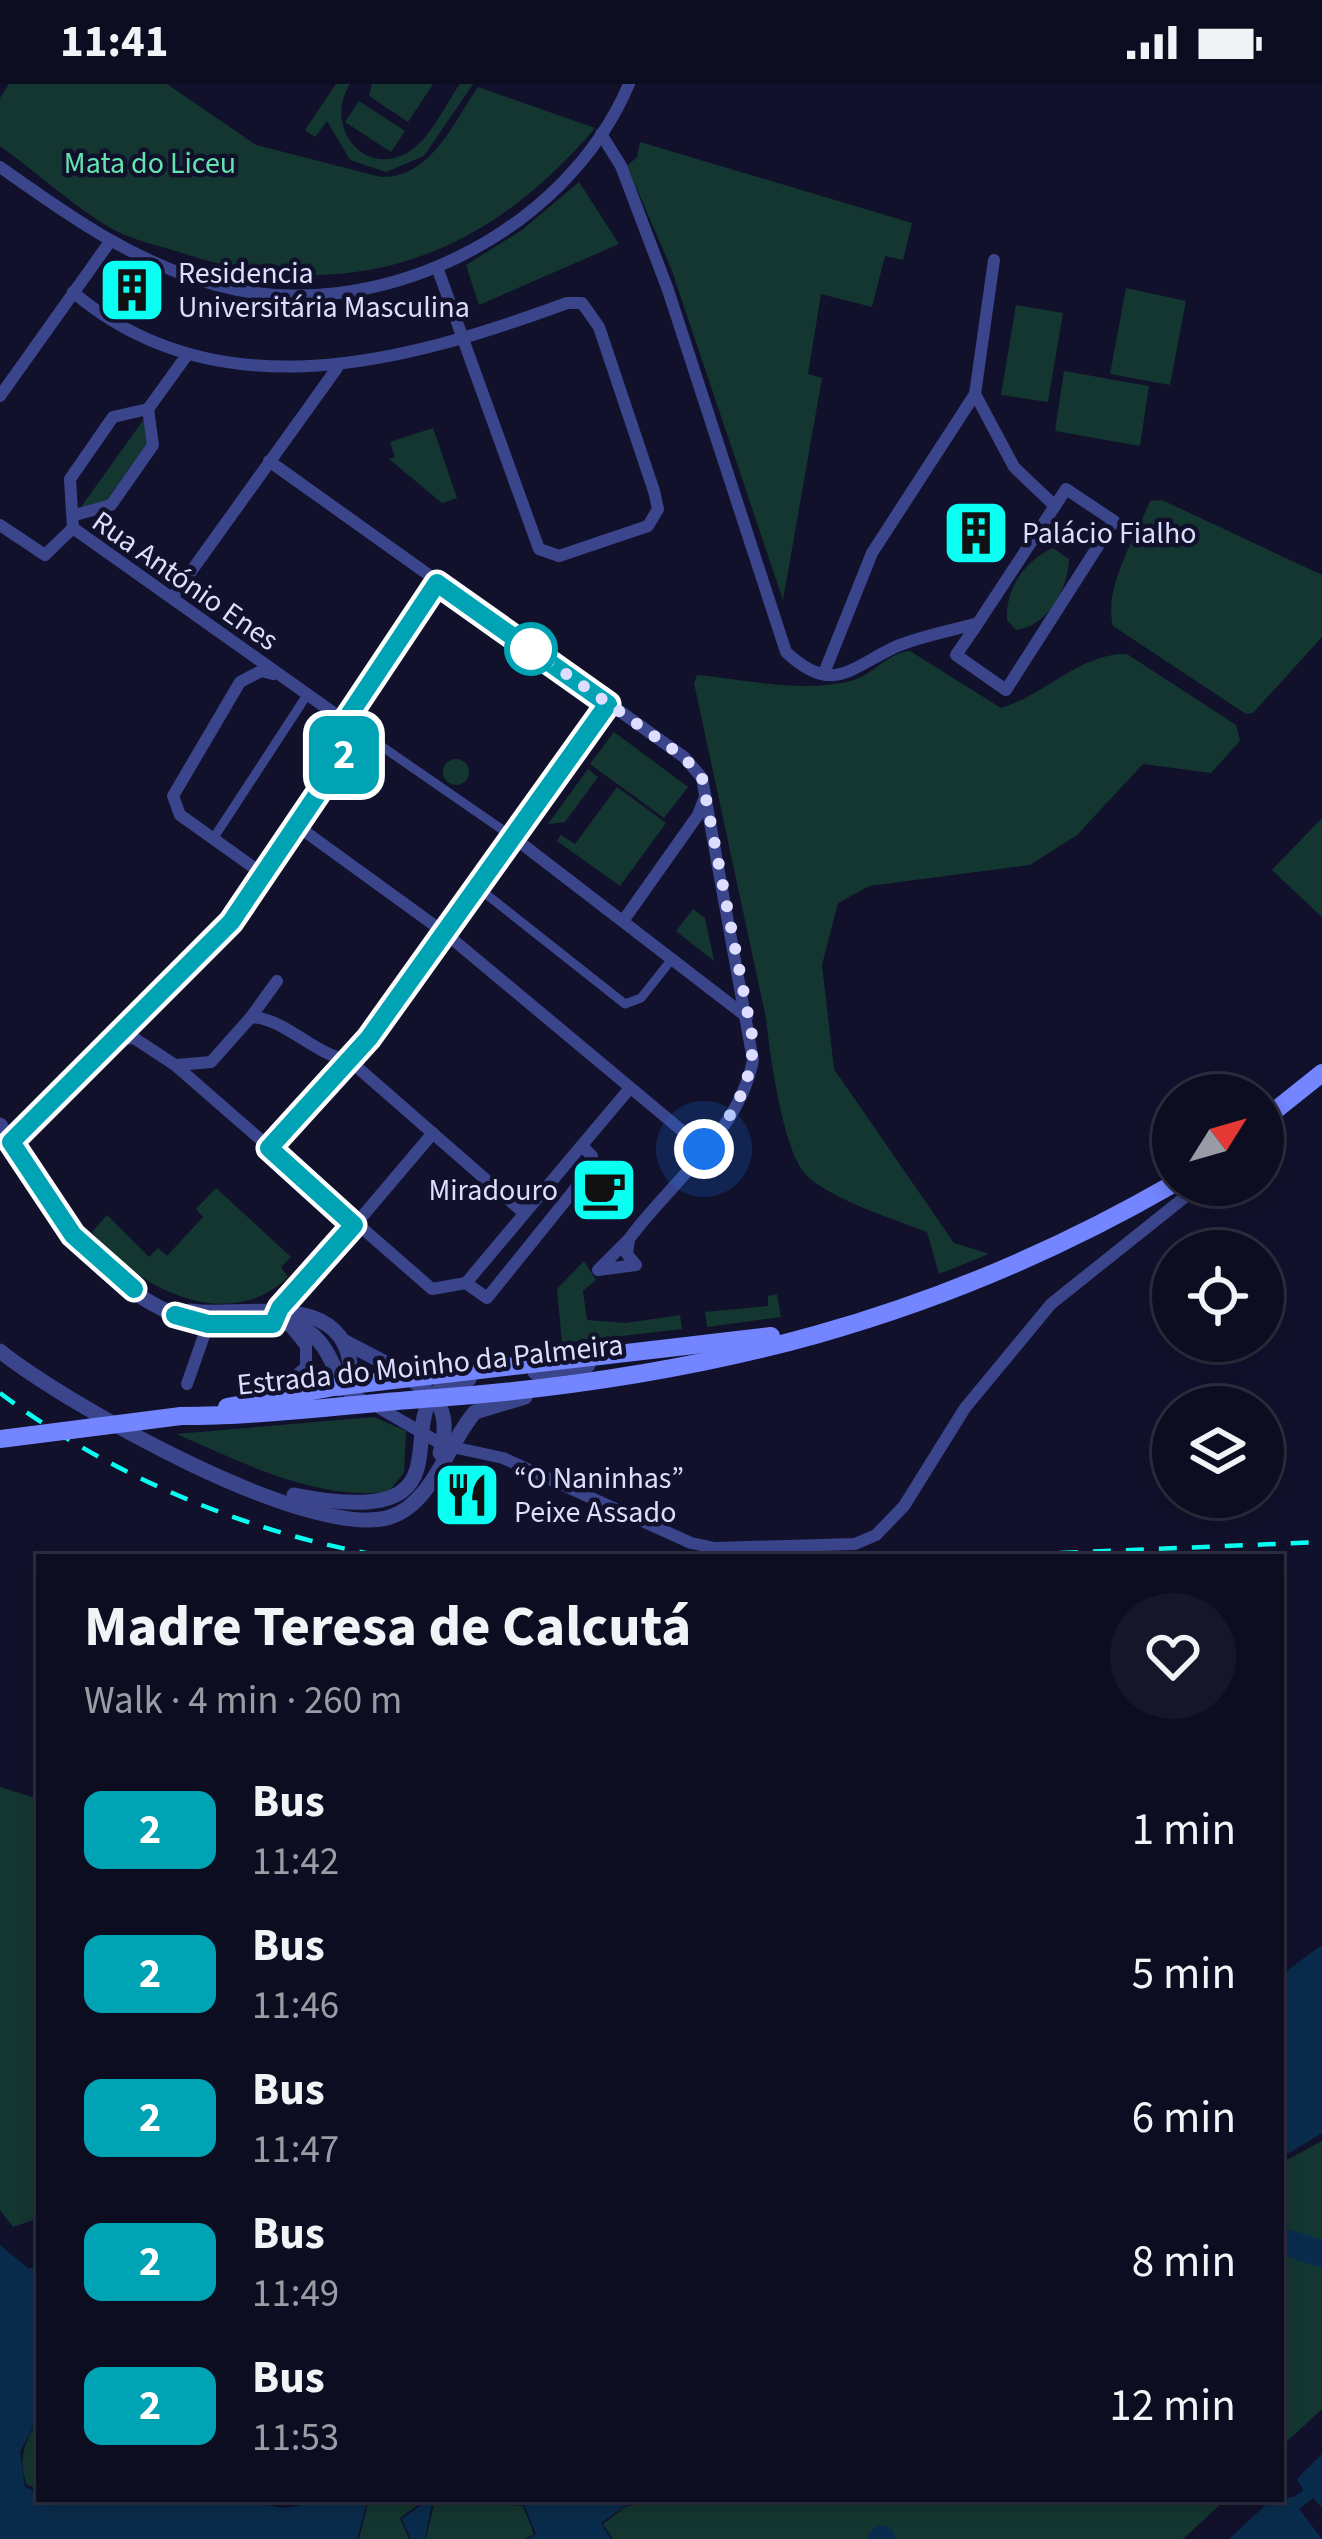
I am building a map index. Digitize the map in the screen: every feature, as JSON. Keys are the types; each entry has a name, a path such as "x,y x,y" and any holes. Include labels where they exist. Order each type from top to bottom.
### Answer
{"main road":[{"path":"1284,1103 1322,1073"},
{"name":"Estrada do Moinho da Palmeira","path":"181,1416 373,1406 614,1378 829,1335 912,1306 1103,1225 1152,1196"},
{"name":"Estrada do Moinho da Palmeira","path":"181,1416 343,1386 781,1335 912,1306"},
{"path":"0,1439 181,1416"}],"street":[{"path":"0,166 109,243 216,285 259,294 340,293 437,267 524,215 557,187 602,134 629,84"},
{"path":"602,134 620,166 668,290 786,652 807,671 849,676 896,646 978,623"},
{"path":"0,395 109,243"},
{"path":"824,673 872,553 975,394 994,260"},
{"path":"74,292 134,336 187,355 337,368 467,339 570,302 588,307 654,490 658,509 652,522 567,554 553,557 539,550 467,339 437,267"},
{"path":"148,410 153,445 111,505 74,522 70,479 113,417 148,410 187,355"},
{"path":"310,367 317,377 318,395"},
{"path":"172,598 337,368"},
{"path":"975,394 1014,467 1055,506"},
{"path":"269,461 690,761 702,778 753,1040 749,1080 725,1125 598,1270 636,1265 627,1254 629,1239"},
{"path":"1066,490 1114,521 1006,690 956,655 978,623 1066,490"},
{"name":"Rua António Enes","path":"0,525 45,555 74,522 345,721"},
{"path":"11,1142 231,922 346,752 345,721 437,583"},
{"path":"237,646 244,662 240,682 173,796 180,815 263,874"},
{"path":"240,682 261,671 278,675"},
{"path":"212,838 307,695"},
{"path":"269,1148 349,1060 608,704"},
{"path":"345,721 513,837 748,1018"},
{"path":"623,921 689,828 705,796"},
{"path":"296,825 445,933 704,1149"},
{"path":"689,828 712,832"},
{"path":"477,887 625,1004 641,998 672,959"},
{"path":"207,1093 205,1078 277,981"},
{"path":"143,1043 138,1021 144,1010"},
{"path":"251,1017 266,1019 324,1054 349,1060 524,1213"},
{"path":"110,1044 126,1036 175,1065 427,1287 466,1283 487,1298 591,1169 592,1156 582,1146"},
{"path":"175,1065 198,1067 218,1058"},
{"path":"466,1283 630,1088"},
{"path":"0,1125 73,1235 134,1289 175,1315 208,1324 280,1319 321,1344 343,1386 422,1432 503,1458 642,1524 715,1548 855,1544 876,1535 904,1506 964,1408 1051,1304 1174,1206"},
{"path":"280,1319 433,1133"},
{"path":"134,1289 173,1307 204,1313 324,1325 357,1352 408,1378 434,1398 447,1416 450,1442"},
{"path":"202,1412 266,1391 303,1371 308,1350 280,1319"},
{"path":"187,1384 208,1324"},
{"path":"235,1416 316,1404 343,1386 351,1372 350,1357 324,1325"},
{"path":"0,1351 79,1406 233,1481 301,1507 369,1519 406,1508 432,1479 450,1442 475,1412 490,1404 614,1378"},
{"path":"233,1481 342,1504 382,1504 408,1487 434,1398 445,1385 571,1369 651,1351"},
{"path":"386,1365 418,1373 453,1373"}],"green space":[{"name":"Mata do Liceu","path":"9,84 167,84 256,145 381,177 398,175 427,158 478,87 595,128 552,174 507,211 458,240 408,260 354,272 298,275 240,268 141,241 103,223 0,146 0,98"},
{"path":"336,84 350,84 341,115 352,142 375,158 390,159 423,140 460,84 473,84 424,156 386,172 350,160 327,121 315,137 305,130"},
{"path":"372,84 433,84 408,122 369,96"},
{"path":"359,101 405,131 391,152 345,122"},
{"path":"640,142 912,223 903,260 885,256 872,307 821,294 808,374 822,378 783,600 671,268 627,166 637,157"},
{"path":"579,182 619,244 479,305 466,265 522,230"},
{"path":"1126,288 1186,301 1170,385 1110,374"},
{"path":"1016,305 1063,313 1048,402 1001,395"},
{"path":"1064,371 1149,386 1140,446 1055,431"},
{"path":"144,419 147,443 106,501 81,507"},
{"path":"433,428 457,498 442,503 389,459 395,457 390,442"},
{"path":"1162,500 1322,575 1322,637 1253,713 1246,714 1113,626 1113,595 1122,562 1150,501"},
{"path":"1053,548 1069,559 1060,594 1047,614 1016,630 1007,620 1013,587 1034,560"},
{"path":"910,651 1001,708 1094,660 1127,654 1236,725 1240,741 1211,773 1143,764 1077,835 1030,865 869,886 838,903 822,965 834,1069 954,1243 989,1254 939,1274 927,1232 823,1188 809,1178 793,1153 694,683 697,675 774,684 832,684 859,678"},
{"path":"614,732 688,787 664,818 590,764"},
{"path":"456,759 469,772 456,785 443,772"},
{"path":"588,769 598,777 565,822 548,824"},
{"path":"617,787 666,823 620,886 557,841 561,835 575,844"},
{"path":"1322,818 1322,917 1272,870"},
{"path":"693,909 705,918 714,961 676,931"},
{"path":"216,1188 291,1257 281,1267 288,1277 264,1294 238,1303 184,1297 132,1271 92,1232 107,1215 149,1257 158,1248 167,1256 203,1217 196,1209"},
{"path":"584,1261 596,1280 583,1291 587,1320 626,1323 680,1315 682,1329 562,1343 557,1289"},
{"path":"777,1294 781,1317 707,1327 705,1312 768,1306 768,1296"},
{"path":"374,1417 406,1431 404,1473 388,1492 306,1485 176,1434"},
{"path":"0,1787 36,1798 36,2219 13,2227 0,2210"},
{"path":"1322,2141 1322,2409 1284,2444 1284,2161"},
{"path":"36,2426 36,2488 27,2485 24,2476 29,2436"},
{"path":"368,2502 422,2502 400,2518 409,2539 359,2539"},
{"path":"434,2502 523,2506 534,2534 525,2539 426,2539"},
{"path":"645,2502 1223,2502 1183,2539 613,2539 603,2524 625,2507"}],"water":[{"path":"1322,1945 1322,2133 1284,2156 1284,1973"},
{"path":"0,2245 29,2269 36,2265 36,2422 20,2452 25,2487 36,2492 36,2502 251,2502 284,2508 308,2502 367,2502 357,2539 0,2539"},
{"path":"1322,2454 1322,2508 1313,2498 1299,2509 1322,2539 1229,2539 1269,2502 1284,2502 1303,2490 1297,2479"},
{"path":"425,2502 432,2502 425,2539 411,2539 402,2519"},
{"path":"508,2502 640,2502 601,2523 611,2539 528,2539 536,2534 524,2505"}],"waterway":[{"path":"1284,2242 1322,2254"}],"railway":[{"path":"0,1393 88,1451 185,1498 286,1534 374,1554"},
{"path":"1033,1554 1322,1542"}],"bus line":[{"name":"2","path":"134,1289 73,1235 11,1142 231,922 346,752 345,721 437,583 608,704 360,1050 269,1148 354,1225 280,1308 273,1324 208,1324 175,1315"}],"place":[{"name":"Residencia Universitária Masculina","path":"132,290"},
{"name":"Palácio Fialho","path":"976,533"},
{"name":"Miradouro","path":"604,1190"},
{"name":"“O Naninhas” Peixe Assado","path":"467,1495"}],"route":[{"path":"531,649 684,757 702,778 753,1040 749,1080 739,1103 704,1149"}]}
